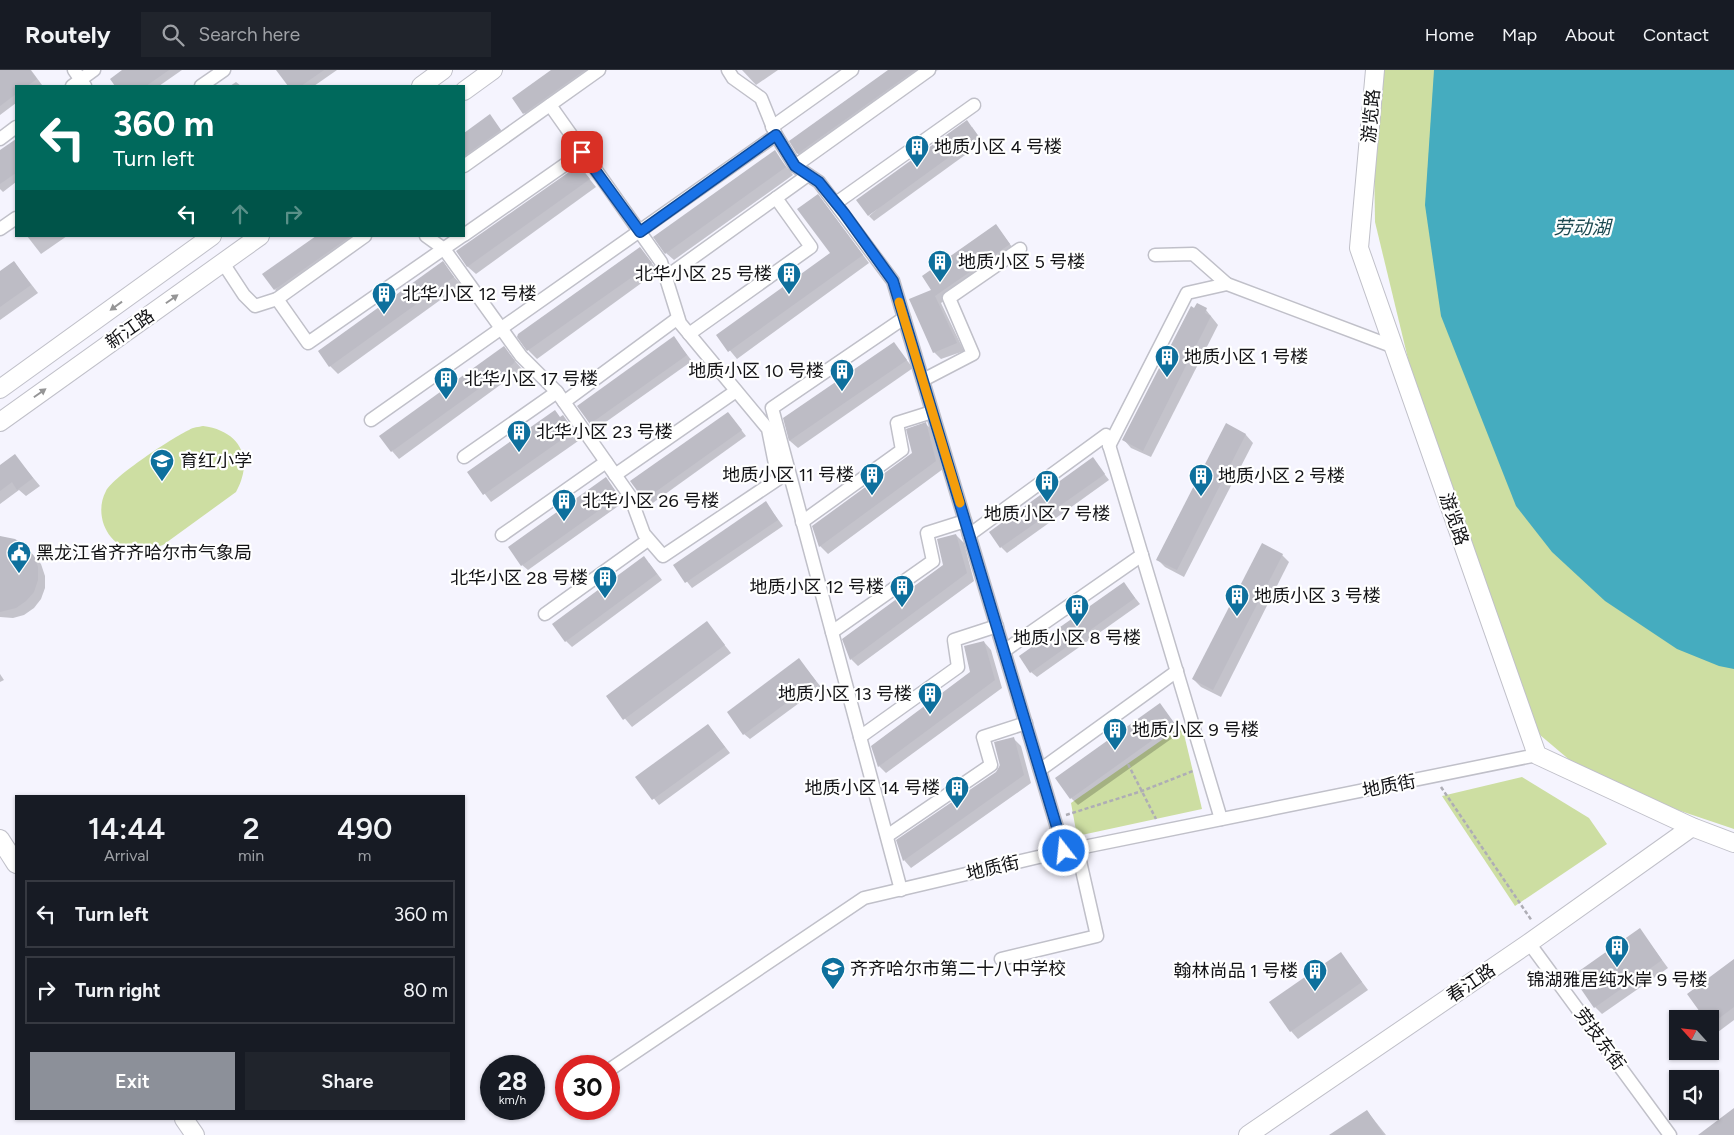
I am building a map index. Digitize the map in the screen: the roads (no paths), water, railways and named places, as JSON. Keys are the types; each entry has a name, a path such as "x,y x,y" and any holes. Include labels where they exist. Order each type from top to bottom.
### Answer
{"main road":[{"path":"422,85 443,70"},
{"path":"465,90 493,70"},
{"name":"游览路","path":"1375,70 1359,248 1537,755"},
{"name":"新江路","path":"0,422 259,237"},
{"name":"新江路","path":"0,389 202,239"},
{"path":"1537,755 1692,827 1734,843"},
{"name":"春江路","path":"1248,1135 1535,939 1692,827"},
{"path":"0,839 15,862"},
{"path":"185,1120 195,1135"}],"street":[{"path":"78,81 94,70"},
{"path":"202,85 224,70"},
{"path":"465,165 599,70"},
{"path":"728,70 733,78 761,98 774,131 795,166 819,182 893,281 1064,851"},
{"path":"372,420 640,232 852,70"},
{"path":"795,166 929,70"},
{"path":"427,237 444,249 522,356 560,397 630,496 644,534 663,556 778,479 768,429 689,334 678,318 661,262 550,105"},
{"path":"836,203 974,105"},
{"path":"0,139 15,128"},
{"path":"465,235 582,152"},
{"path":"666,277 808,175"},
{"path":"689,334 811,247 776,198"},
{"path":"0,230 15,219"},
{"path":"223,263 244,295 255,306 277,300 364,237"},
{"path":"277,300 308,344 462,237"},
{"path":"923,380 973,354 949,298 1020,248"},
{"path":"1155,255 1193,254 1227,284 1394,347"},
{"path":"1109,446 1187,293 1227,284"},
{"path":"464,457 560,397 678,318"},
{"path":"901,890 772,408 904,318"},
{"path":"615,475 736,391"},
{"path":"802,522 902,450 897,423 932,412"},
{"path":"970,535 1106,435 1222,819"},
{"path":"502,535 606,462"},
{"path":"832,632 933,561 927,533 965,521"},
{"path":"545,614 648,540"},
{"path":"1004,651 1142,555"},
{"path":"860,737 958,667 954,640 997,626"},
{"path":"1040,770 1177,671"},
{"path":"886,836 991,765 983,737 1026,723"},
{"name":"地质街","path":"620,1063 864,898 1077,848 1537,755"},
{"path":"1001,958 1098,936 1077,848"},
{"name":"劳技东街","path":"1535,939 1670,1135"}],"water":[{"name":"劳动湖","path":"1434,70 1734,70 1734,669 1719,666 1677,649 1605,601 1552,552 1516,506 1441,316 1425,205"}],"place":[{"name":"地质小区 4 号楼","path":"917,168"},
{"name":"地质小区 5 号楼","path":"940,283"},
{"name":"北华小区 25 号楼","path":"789,295"},
{"name":"北华小区 12 号楼","path":"384,315"},
{"name":"地质小区 1 号楼","path":"1167,378"},
{"name":"地质小区 10 号楼","path":"842,392"},
{"name":"北华小区 17 号楼","path":"446,400"},
{"name":"北华小区 23 号楼","path":"519,453"},
{"name":"育红小学","path":"162,482"},
{"name":"地质小区 11 号楼","path":"872,496"},
{"name":"地质小区 2 号楼","path":"1201,497"},
{"name":"地质小区 7 号楼","path":"1047,503"},
{"name":"北华小区 26 号楼","path":"564,522"},
{"name":"黑龙江省齐齐哈尔市气象局","path":"19,574"},
{"name":"北华小区 28 号楼","path":"605,599"},
{"name":"地质小区 12 号楼","path":"902,608"},
{"name":"地质小区 3 号楼","path":"1237,617"},
{"name":"地质小区 8 号楼","path":"1077,627"},
{"name":"地质小区 13 号楼","path":"930,715"},
{"name":"地质小区 9 号楼","path":"1115,751"},
{"name":"地质小区 14 号楼","path":"957,809"},
{"name":"锦湖雅居纯水岸 9 号楼","path":"1617,968"},
{"name":"齐齐哈尔市第二十八中学校","path":"833,990"},
{"name":"翰林尚品 1 号楼","path":"1315,992"}]}
